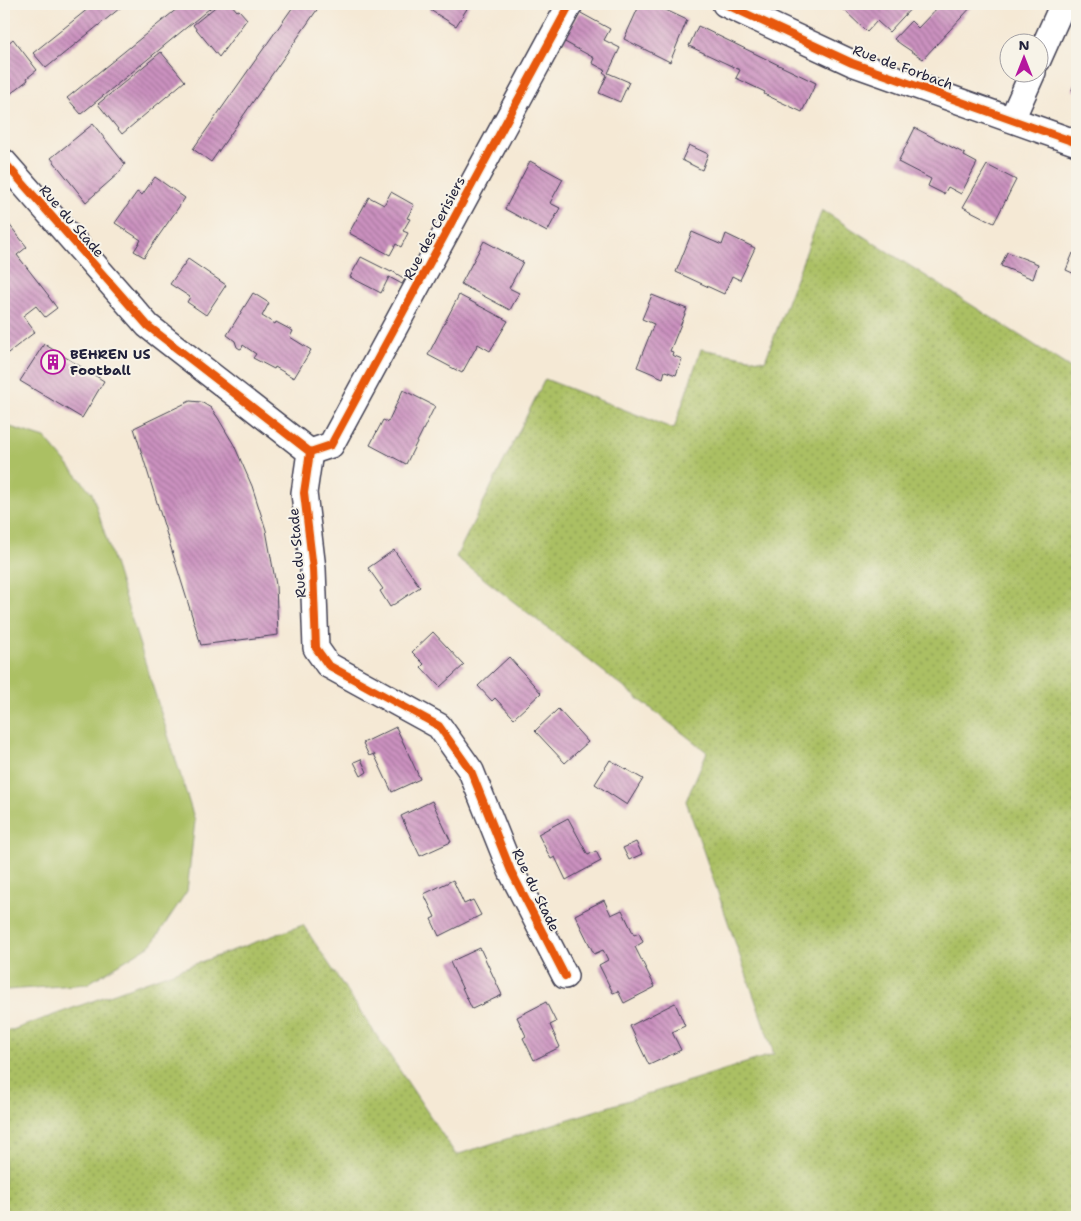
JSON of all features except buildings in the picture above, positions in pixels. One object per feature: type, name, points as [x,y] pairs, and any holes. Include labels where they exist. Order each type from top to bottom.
[{"type":"street","name":"Rue des Cerisiers","points":[[310,452],[331,445],[570,4]]},
{"type":"street","name":"Rue de Forbach","points":[[724,4],[852,63],[1077,142]]},
{"type":"street","points":[[1048,38],[1063,4]]},
{"type":"street","points":[[1012,119],[1029,82]]},
{"type":"street","name":"Rue du Stade","points":[[4,162],[148,326],[310,452],[304,493],[313,569],[316,648],[328,665],[439,726],[471,771],[511,871],[565,976]]},
{"type":"green space","points":[[822,210],[1077,372],[1077,1217],[4,1217],[4,1033],[303,925],[456,1155],[774,1054],[686,801],[707,752],[456,557],[545,379],[674,429],[701,349],[765,361]]},
{"type":"green space","points":[[4,425],[45,438],[92,493],[195,821],[187,891],[152,944],[87,984],[4,989]]},
{"type":"cycle path","points":[[310,452],[331,445],[570,4]]},
{"type":"cycle path","points":[[725,4],[852,63],[1077,143]]},
{"type":"cycle path","points":[[4,162],[148,326],[310,452],[304,493],[313,569],[316,648],[328,665],[439,726],[471,771],[511,871],[565,976]]},
{"type":"place","name":"BEHREN US Football","points":[[53,362]]}]
